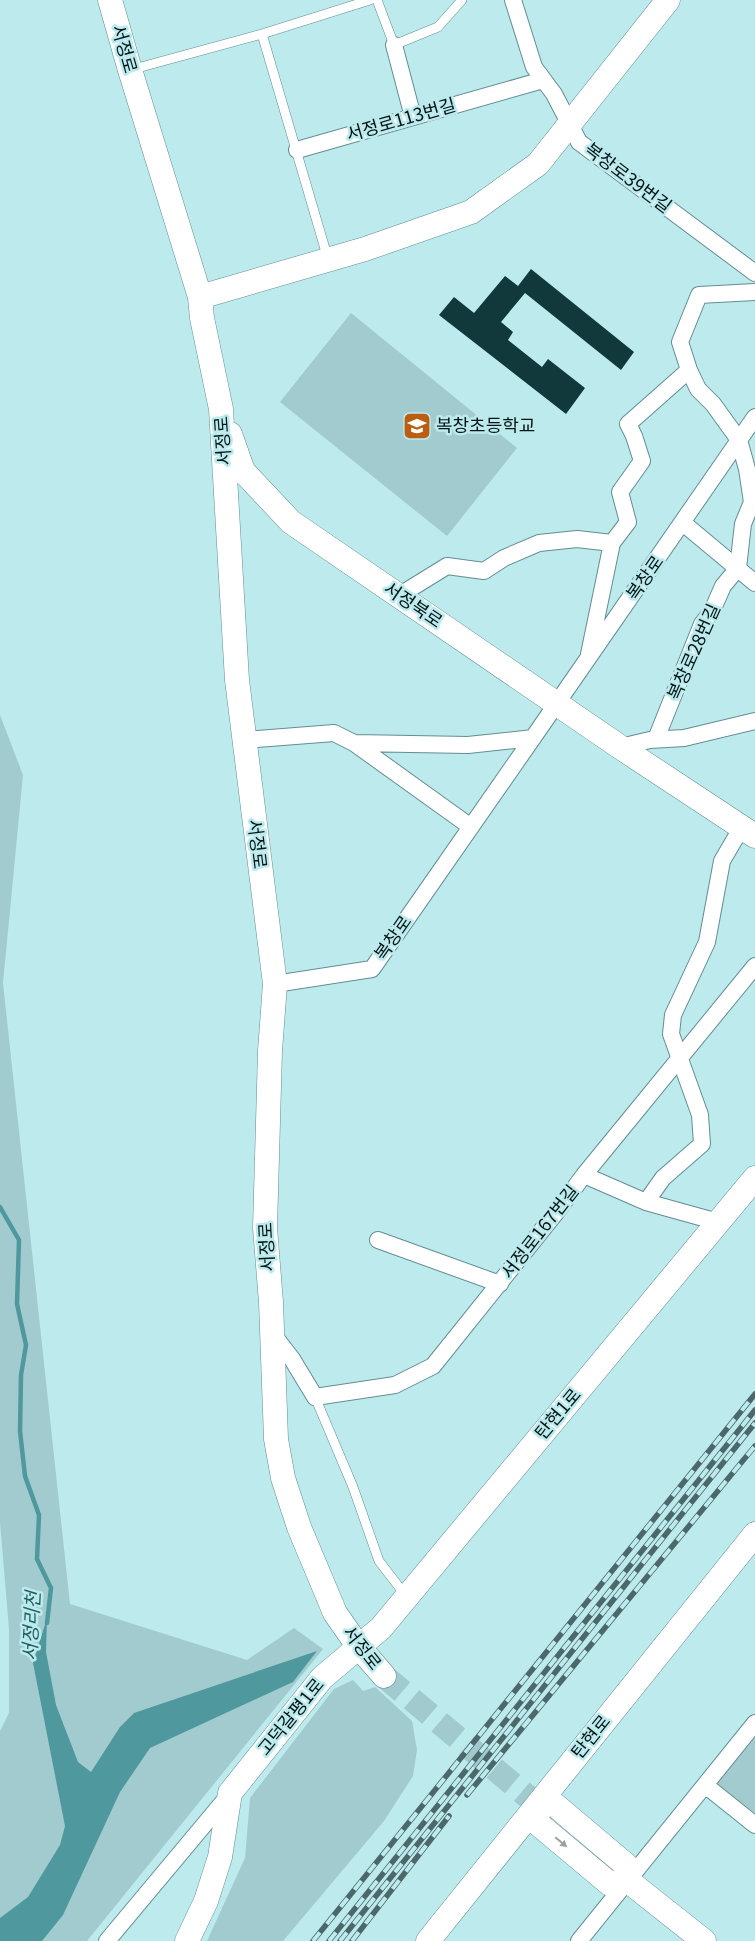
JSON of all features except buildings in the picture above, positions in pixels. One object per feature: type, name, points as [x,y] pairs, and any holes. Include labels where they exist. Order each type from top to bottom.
[{"type":"street","name":"서정로","points":[[110,0],[200,297],[202,318],[221,409],[237,680],[275,984],[270,1051],[265,1228],[272,1333],[276,1439],[283,1478],[299,1527],[335,1613],[358,1646],[384,1676]]},
{"type":"street","name":"복창로39번길","points":[[513,0],[534,67],[554,94],[579,142],[755,273]]},
{"type":"street","points":[[200,297],[365,249],[471,212],[538,164],[668,0]]},
{"type":"street","points":[[394,45],[413,117]]},
{"type":"street","name":"서정로113번길","points":[[298,150],[543,80]]},
{"type":"street","points":[[738,568],[742,524],[753,501],[739,440],[713,404],[698,389],[689,370],[680,342],[699,295],[755,292]]},
{"type":"street","points":[[588,660],[612,543],[628,522],[620,492],[642,461],[628,424],[689,370]]},
{"type":"street","name":"서정북로","points":[[221,409],[243,470],[291,522],[400,595],[556,704],[647,764]]},
{"type":"street","name":"복창로","points":[[275,984],[372,969],[755,417]]},
{"type":"street","points":[[683,523],[755,583]]},
{"type":"street","points":[[400,595],[447,566],[484,571],[504,558],[539,543],[577,539],[612,543]]},
{"type":"street","name":"복창로28번길","points":[[656,740],[702,624],[712,611],[723,586],[738,568]]},
{"type":"street","points":[[620,747],[656,740],[684,738],[755,721]]},
{"type":"street","points":[[245,740],[334,733],[354,743],[471,827]]},
{"type":"street","points":[[354,743],[468,745],[533,738]]},
{"type":"street","points":[[647,764],[702,783],[755,820]]},
{"type":"street","points":[[646,1202],[663,1178],[702,1144],[700,1115],[671,1034],[673,1015],[707,942],[722,861],[749,841],[647,764]]},
{"type":"street","points":[[584,1175],[755,966]]},
{"type":"street","name":"서정로167번길","points":[[315,1397],[395,1385],[433,1366],[500,1284],[584,1175],[646,1202],[718,1222]]},
{"type":"street","name":"탄현1로","points":[[358,1646],[381,1628],[755,1178]]},
{"type":"street","name":"서정로167번길","points":[[378,1240],[500,1284]]},
{"type":"street","points":[[272,1333],[292,1359],[315,1397]]},
{"type":"street","name":"탄현로","points":[[428,1941],[755,1534]]},
{"type":"street","name":"고덕갈평1로","points":[[230,1793],[322,1678],[358,1646]]},
{"type":"street","points":[[579,1941],[755,1723]]},
{"type":"street","points":[[705,1785],[755,1825]]},
{"type":"street","points":[[107,1941],[230,1793]]},
{"type":"street","points":[[186,1941],[206,1900],[220,1857],[230,1793]]},
{"type":"street","points":[[538,1804],[555,1805],[626,1865],[627,1880],[704,1941]]},
{"type":"lane","points":[[130,70],[262,34],[370,0]]},
{"type":"lane","points":[[377,0],[394,45],[438,27],[462,0]]},
{"type":"lane","points":[[262,34],[298,150],[307,188],[329,260]]},
{"type":"lane","points":[[315,1397],[353,1487],[379,1561],[406,1596]]},
{"type":"shaded area","points":[[351,313],[517,448],[447,536],[280,402]]},
{"type":"shaded area","points":[[0,715],[23,775],[3,983],[70,1604],[247,1660],[294,1628],[323,1649],[87,1941],[0,1941],[0,1731],[9,1713],[9,1629],[0,1522]]},
{"type":"shaded area","points":[[47,1618],[46,1652],[56,1705],[78,1762],[91,1772],[120,1727],[134,1713],[317,1651],[293,1682],[150,1748],[120,1792],[63,1915],[42,1941],[0,1941],[0,1918],[28,1897],[60,1845],[65,1826],[33,1663]]},
{"type":"shaded area","points":[[353,1680],[363,1691],[375,1687],[412,1721],[417,1750],[413,1776],[384,1821],[283,1941],[207,1941],[245,1858],[250,1798],[334,1689]]},
{"type":"shaded area","points":[[755,1734],[755,1813],[715,1783]]},
{"type":"waterway","name":"서정리천","points":[[0,1207],[19,1240],[17,1304],[26,1345],[21,1375],[20,1431],[25,1476],[39,1515],[37,1559],[51,1588],[47,1623]]},
{"type":"tunnel","points":[[384,1676],[553,1818]]},
{"type":"railway","points":[[313,1941],[755,1394]]},
{"type":"railway","points":[[329,1941],[755,1410]]},
{"type":"railway","points":[[340,1941],[755,1423]]},
{"type":"railway","points":[[467,1795],[755,1446]]},
{"type":"railway","points":[[352,1941],[449,1816]]},
{"type":"place","name":"복창초등학교","points":[[417,426]]}]
